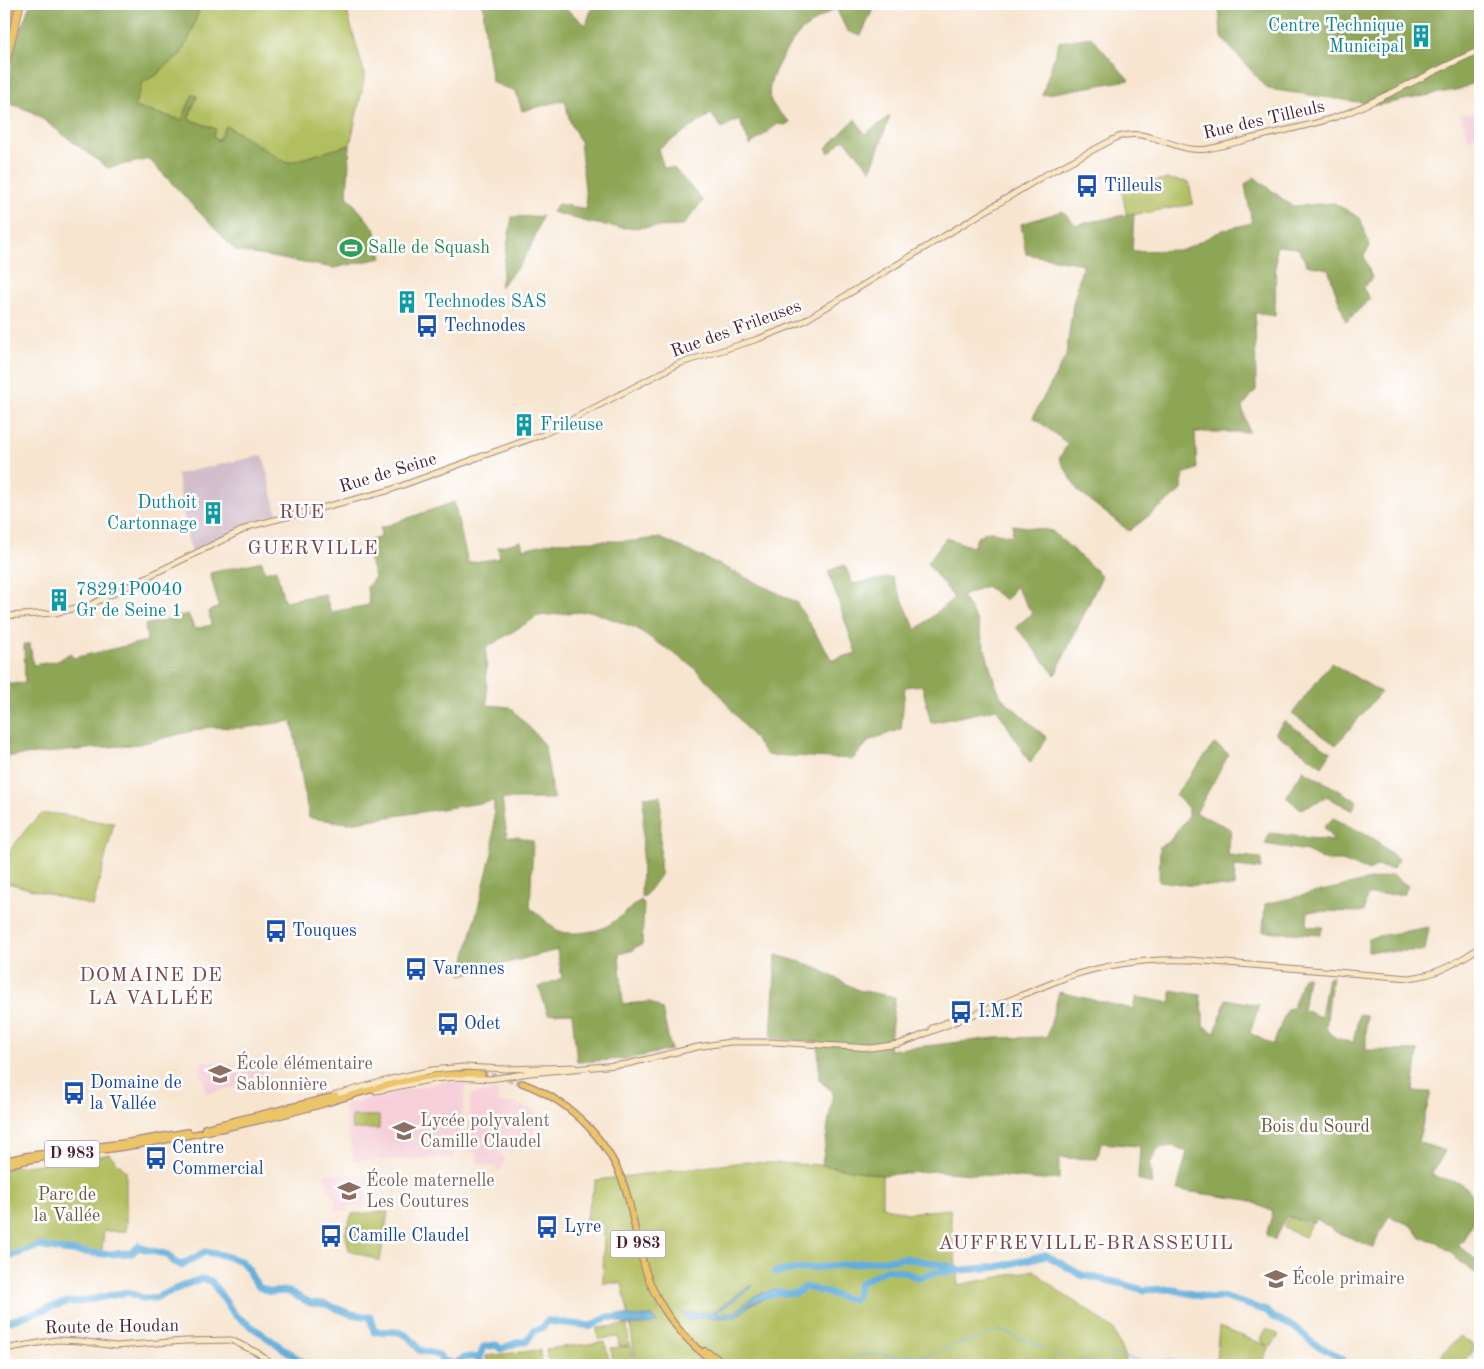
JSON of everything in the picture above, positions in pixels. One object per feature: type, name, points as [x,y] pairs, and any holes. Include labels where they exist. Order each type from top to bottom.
[{"type":"highway","points":[[4,30],[10,4]]},
{"type":"highway","points":[[4,69],[20,4]]},
{"type":"main road","name":"D 983","points":[[4,1166],[37,1159],[165,1140],[265,1119],[323,1104],[358,1092],[434,1075],[457,1073],[482,1074]]},
{"type":"main road","name":"D 983","points":[[522,1083],[546,1093],[566,1106],[588,1126],[608,1151],[626,1189],[642,1259],[652,1287],[666,1312],[687,1338],[699,1351],[719,1365]]},
{"type":"main road","points":[[4,1161],[26,1156],[181,1133],[316,1100],[358,1092]]},
{"type":"main road","name":"D 983","points":[[687,1338],[729,1365]]},
{"type":"street","name":"Rue des Tilleuls","points":[[1050,172],[1114,139],[1130,134],[1142,135],[1199,150],[1334,118],[1480,50]]},
{"type":"street","name":"Rue des Frileuses","points":[[471,460],[536,438],[678,364],[758,339],[802,322],[1050,172]]},
{"type":"street","name":"Rue de Seine","points":[[4,616],[55,613],[85,606],[251,526],[387,491],[471,460]]},
{"type":"street","points":[[358,1092],[370,1092],[434,1079],[456,1077],[490,1079],[636,1062],[697,1048],[735,1042],[772,1042],[871,1048],[888,1046],[964,1015],[1020,996],[1067,977],[1123,963],[1190,960],[1390,977],[1423,976],[1446,968],[1480,947]]},
{"type":"street","points":[[316,1100],[391,1079],[432,1070],[463,1067],[507,1069],[590,1068]]},
{"type":"street","name":"Route de Houdan","points":[[4,1349],[56,1340],[115,1346],[231,1340],[258,1353],[273,1365]]},
{"type":"shaded area","points":[[1477,112],[1480,120],[1480,133],[1468,139],[1461,115]]},
{"type":"shaded area","points":[[263,455],[277,514],[248,523],[192,552],[188,540],[177,474]]},
{"type":"shaded area","name":"École élémentaire Sablonnière","points":[[201,1062],[233,1066],[233,1068],[239,1069],[238,1082],[235,1087],[206,1094],[200,1068]]},
{"type":"shaded area","points":[[252,1067],[263,1069],[271,1080],[267,1094],[248,1092],[247,1084],[244,1084],[246,1077],[244,1074],[246,1069]]},
{"type":"shaded area","name":"Lycée polyvalent Camille Claudel","points":[[444,1082],[467,1082],[454,1158],[354,1161],[343,1104]]},
{"type":"shaded area","points":[[497,1091],[498,1103],[515,1103],[535,1111],[535,1131],[527,1148],[499,1152],[505,1158],[501,1172],[493,1166],[477,1163],[476,1152],[467,1151],[471,1094]]},
{"type":"shaded area","name":"École maternelle Les Coutures","points":[[326,1173],[368,1174],[366,1198],[361,1207],[349,1207],[347,1211],[336,1211],[335,1201],[324,1178]]},
{"type":"green space","points":[[30,4],[201,4],[190,36],[180,55],[158,74],[143,82],[134,107],[182,120],[193,94],[197,96],[188,119],[216,129],[213,137],[218,141],[226,126],[287,163],[350,145],[347,196],[374,228],[382,258],[334,268],[236,251],[149,159],[108,168],[33,112],[5,102],[15,45]]},
{"type":"green space","points":[[201,4],[348,4],[346,8],[365,76],[350,145],[287,163],[227,126],[218,141],[213,137],[215,129],[188,119],[197,97],[193,94],[182,120],[134,107],[143,82],[158,74],[180,55],[190,36]]},
{"type":"green space","points":[[483,4],[560,4],[586,25],[593,4],[875,4],[861,36],[847,31],[836,8],[803,30],[792,43],[775,71],[769,90],[773,105],[790,122],[785,125],[778,124],[750,145],[739,119],[722,128],[711,114],[658,149],[664,168],[674,168],[703,201],[682,226],[624,228],[591,223],[552,212],[558,204],[587,209],[580,141],[570,122],[565,100],[522,111],[516,92],[492,82]]},
{"type":"green space","points":[[1219,4],[1388,4],[1392,8],[1396,4],[1480,4],[1480,80],[1460,89],[1379,105],[1268,89],[1221,37]]},
{"type":"green space","points":[[1091,37],[1129,80],[1042,95],[1059,42]]},
{"type":"green space","points":[[890,116],[871,170],[844,139],[829,153],[826,148],[855,119],[865,134]]},
{"type":"green space","points":[[1254,177],[1292,206],[1334,203],[1360,218],[1370,246],[1364,256],[1372,278],[1363,288],[1370,299],[1346,322],[1328,269],[1307,265],[1298,248],[1276,246],[1275,316],[1255,313],[1256,390],[1242,407],[1249,432],[1195,432],[1197,469],[1183,474],[1182,490],[1129,531],[1079,492],[1059,458],[1068,444],[1033,417],[1066,356],[1073,304],[1083,264],[1026,254],[1021,224],[1063,211],[1076,225],[1134,213],[1132,251],[1183,250],[1223,230],[1252,223],[1245,185]]},
{"type":"green space","points":[[1151,178],[1152,181],[1167,179],[1189,182],[1193,204],[1127,216],[1121,188],[1139,184]]},
{"type":"green space","points":[[542,216],[533,242],[522,262],[500,287],[512,217]]},
{"type":"green space","points":[[454,502],[468,563],[500,558],[498,547],[521,541],[523,549],[553,542],[633,541],[660,538],[796,602],[832,660],[856,653],[828,571],[845,565],[852,584],[892,577],[916,630],[954,598],[927,563],[946,538],[973,547],[978,536],[988,531],[1012,536],[1013,525],[1052,531],[1102,576],[1055,675],[1016,627],[1032,613],[1015,586],[1006,600],[986,586],[962,596],[977,621],[993,677],[1001,697],[1047,738],[1030,763],[997,709],[931,723],[922,685],[905,687],[901,729],[870,740],[853,759],[767,755],[717,691],[691,665],[636,628],[590,611],[538,616],[486,648],[487,705],[510,707],[540,739],[545,748],[554,799],[502,799],[507,837],[519,837],[533,841],[530,908],[557,930],[565,933],[578,933],[603,928],[641,900],[644,903],[642,945],[635,947],[634,950],[619,954],[623,1004],[650,1002],[662,1009],[671,1050],[626,1059],[577,1062],[572,1013],[548,1014],[539,987],[562,978],[557,950],[461,975],[493,849],[494,801],[348,823],[309,818],[292,721],[243,728],[209,727],[140,744],[4,757],[4,684],[25,683],[24,644],[30,644],[33,665],[58,661],[70,653],[73,658],[147,641],[145,625],[188,614],[195,629],[211,625],[209,611],[219,607],[210,573],[262,561],[265,572],[276,569],[284,601],[325,594],[331,612],[369,605],[367,587],[375,577],[364,543],[381,537],[380,528]]},
{"type":"green space","points":[[1331,663],[1381,692],[1336,745],[1292,714]]},
{"type":"green space","points":[[1284,721],[1331,752],[1322,766],[1275,733]]},
{"type":"green space","points":[[1214,744],[1229,754],[1196,813],[1231,829],[1228,855],[1261,858],[1261,869],[1235,866],[1234,887],[1188,885],[1159,881],[1160,846],[1168,843],[1188,817],[1188,808],[1175,795]]},
{"type":"green space","points":[[1303,770],[1357,801],[1352,810],[1327,797],[1301,809],[1286,797]]},
{"type":"green space","points":[[661,796],[660,875],[644,897],[641,897],[644,797]]},
{"type":"green space","points":[[42,814],[60,814],[114,823],[93,906],[4,882],[4,858],[28,827]]},
{"type":"green space","points":[[1333,818],[1373,838],[1399,860],[1392,869],[1376,866],[1370,871],[1342,861],[1327,861],[1307,851],[1265,844],[1270,833],[1334,841],[1324,827]]},
{"type":"green space","points":[[1392,875],[1408,886],[1404,894],[1367,895],[1364,912],[1308,911],[1307,926],[1323,927],[1320,935],[1263,931],[1265,904]]},
{"type":"green space","points":[[1429,927],[1425,951],[1368,951],[1368,938]]},
{"type":"green space","name":"Bois du Sourd","points":[[776,955],[811,965],[858,990],[895,997],[889,1050],[995,1038],[1047,1037],[1059,992],[1132,1009],[1137,997],[1171,1003],[1171,990],[1200,995],[1203,1026],[1215,1033],[1226,999],[1259,1005],[1250,1033],[1273,1045],[1287,1009],[1293,1008],[1303,977],[1308,977],[1303,1010],[1321,1017],[1328,977],[1332,976],[1326,1028],[1336,1038],[1353,1043],[1359,1014],[1366,1015],[1366,1050],[1418,1051],[1413,1091],[1431,1092],[1418,1142],[1445,1151],[1431,1175],[1463,1184],[1480,1203],[1463,1241],[1457,1243],[1480,1264],[1480,1272],[1476,1275],[1438,1242],[1421,1238],[1412,1226],[1389,1216],[1373,1247],[1336,1232],[1317,1219],[1312,1223],[1287,1216],[1275,1240],[1266,1235],[1273,1212],[1248,1200],[1177,1190],[1187,1152],[1174,1146],[1158,1148],[1150,1164],[1152,1185],[1138,1179],[1140,1146],[1101,1143],[1097,1159],[1059,1158],[1059,1179],[1043,1180],[936,1171],[882,1175],[822,1165],[833,1092],[819,1080],[818,1042],[771,1038]]},
{"type":"green space","points":[[351,1116],[379,1116],[379,1129],[352,1129]]},
{"type":"green space","name":"Parc de la Vallée","points":[[109,1154],[126,1171],[126,1231],[104,1231],[102,1249],[97,1252],[35,1246],[10,1253],[4,1249],[4,1169],[81,1160]]},
{"type":"green space","points":[[744,1162],[822,1165],[882,1175],[882,1206],[907,1213],[950,1209],[958,1285],[1034,1270],[1059,1292],[1113,1329],[1128,1365],[636,1365],[622,1283],[603,1283],[604,1224],[585,1221],[596,1180]]},
{"type":"green space","points":[[388,1212],[380,1261],[349,1250],[345,1233],[352,1214]]},
{"type":"green space","points":[[1289,1217],[1310,1225],[1305,1237],[1284,1228]]},
{"type":"green space","points":[[627,1325],[629,1345],[619,1346],[618,1337],[598,1339],[597,1328]]},
{"type":"green space","points":[[1219,1327],[1268,1346],[1260,1340],[1267,1328],[1279,1335],[1270,1346],[1261,1365],[1227,1365],[1216,1361]]},
{"type":"green space","points":[[1460,1336],[1476,1347],[1460,1365],[1432,1365]]},
{"type":"green space","points":[[605,1342],[610,1365],[546,1365],[548,1362],[546,1349]]},
{"type":"green space","points":[[631,1346],[634,1365],[613,1365],[611,1348]]},
{"type":"green space","points":[[540,1350],[541,1365],[487,1365],[486,1356]]},
{"type":"water","points":[[751,1285],[752,1287],[715,1314],[735,1312],[755,1296],[774,1289],[776,1296],[773,1295],[751,1304],[736,1317],[709,1318],[709,1316],[687,1320],[683,1313],[713,1312]]},
{"type":"water","points":[[616,1314],[637,1317],[652,1316],[657,1323],[623,1324],[614,1319]]},
{"type":"waterway","points":[[138,1247],[139,1240]]},
{"type":"waterway","points":[[4,1251],[12,1256],[38,1246],[104,1254],[132,1253],[138,1247],[168,1255],[174,1262],[181,1265],[205,1252],[222,1255],[241,1261],[259,1287],[270,1292],[287,1291],[311,1303],[325,1304],[351,1314],[370,1317],[374,1332],[389,1331],[400,1333],[410,1338],[419,1350],[439,1355],[442,1360],[455,1364],[467,1357],[479,1359],[484,1347],[496,1345],[501,1349],[519,1342],[526,1342],[534,1331],[542,1328],[548,1321],[591,1326],[608,1317],[624,1319]]},
{"type":"waterway","points":[[767,1295],[779,1292],[796,1293],[806,1287],[852,1300],[855,1299],[860,1283],[887,1269],[904,1272],[919,1278],[932,1273],[997,1267],[1046,1255],[1081,1275],[1144,1290],[1170,1289],[1210,1298],[1223,1297],[1267,1311],[1273,1317],[1294,1327],[1314,1344],[1341,1358],[1347,1365]]},
{"type":"waterway","points":[[775,1272],[905,1258],[949,1266],[959,1271]]},
{"type":"waterway","points":[[4,1323],[64,1303],[128,1292],[142,1298],[155,1298],[202,1279],[211,1281],[235,1315],[307,1365]]},
{"type":"waterway","points":[[828,1365],[844,1363],[857,1355],[863,1354],[882,1354],[898,1357],[933,1354],[958,1343],[972,1341],[1000,1330],[1044,1348]]},
{"type":"waterway","points":[[1054,1353],[1065,1356]]},
{"type":"waterway","points":[[1081,1360],[1104,1365],[1108,1364],[1113,1353],[1153,1365]]},
{"type":"waterway","points":[[1158,1365],[1165,1360],[1185,1365]]},
{"type":"tunnel","points":[[482,1074],[522,1083]]},
{"type":"place","name":"Centre Technique Municipal","points":[[1421,36]]},
{"type":"place","name":"Tilleuls","points":[[1087,186]]},
{"type":"place","name":"Salle de Squash","points":[[351,248]]},
{"type":"place","name":"Technodes SAS","points":[[407,302]]},
{"type":"place","name":"Technodes","points":[[427,326]]},
{"type":"place","name":"Frileuse","points":[[524,425]]},
{"type":"place","name":"Duthoit Cartonnage","points":[[213,513]]},
{"type":"place","name":"78291P0040 Gr de Seine 1","points":[[59,600]]},
{"type":"place","name":"Touques","points":[[276,931]]},
{"type":"place","name":"Varennes","points":[[416,969]]},
{"type":"place","name":"I.M.E","points":[[961,1012]]},
{"type":"place","name":"Odet","points":[[448,1024]]},
{"type":"place","name":"École élémentaire Sablonnière","points":[[220,1074]]},
{"type":"place","name":"Domaine de la Vallée","points":[[74,1093]]},
{"type":"place","name":"Lycée polyvalent Camille Claudel","points":[[404,1131]]},
{"type":"place","name":"Centre Commercial","points":[[156,1158]]},
{"type":"place","name":"École maternelle Les Coutures","points":[[349,1191]]},
{"type":"place","name":"Lyre","points":[[547,1227]]},
{"type":"place","name":"Camille Claudel","points":[[331,1236]]},
{"type":"place","name":"École primaire","points":[[1276,1279]]},
{"type":"district","name":"RUE","points":[[302,513]]},
{"type":"district","name":"GUERVILLE","points":[[313,549]]},
{"type":"district","name":"DOMAINE DE LA VALLÉE","points":[[151,988]]},
{"type":"district","name":"AUFFREVILLE-BRASSEUIL","points":[[1086,1244]]}]
